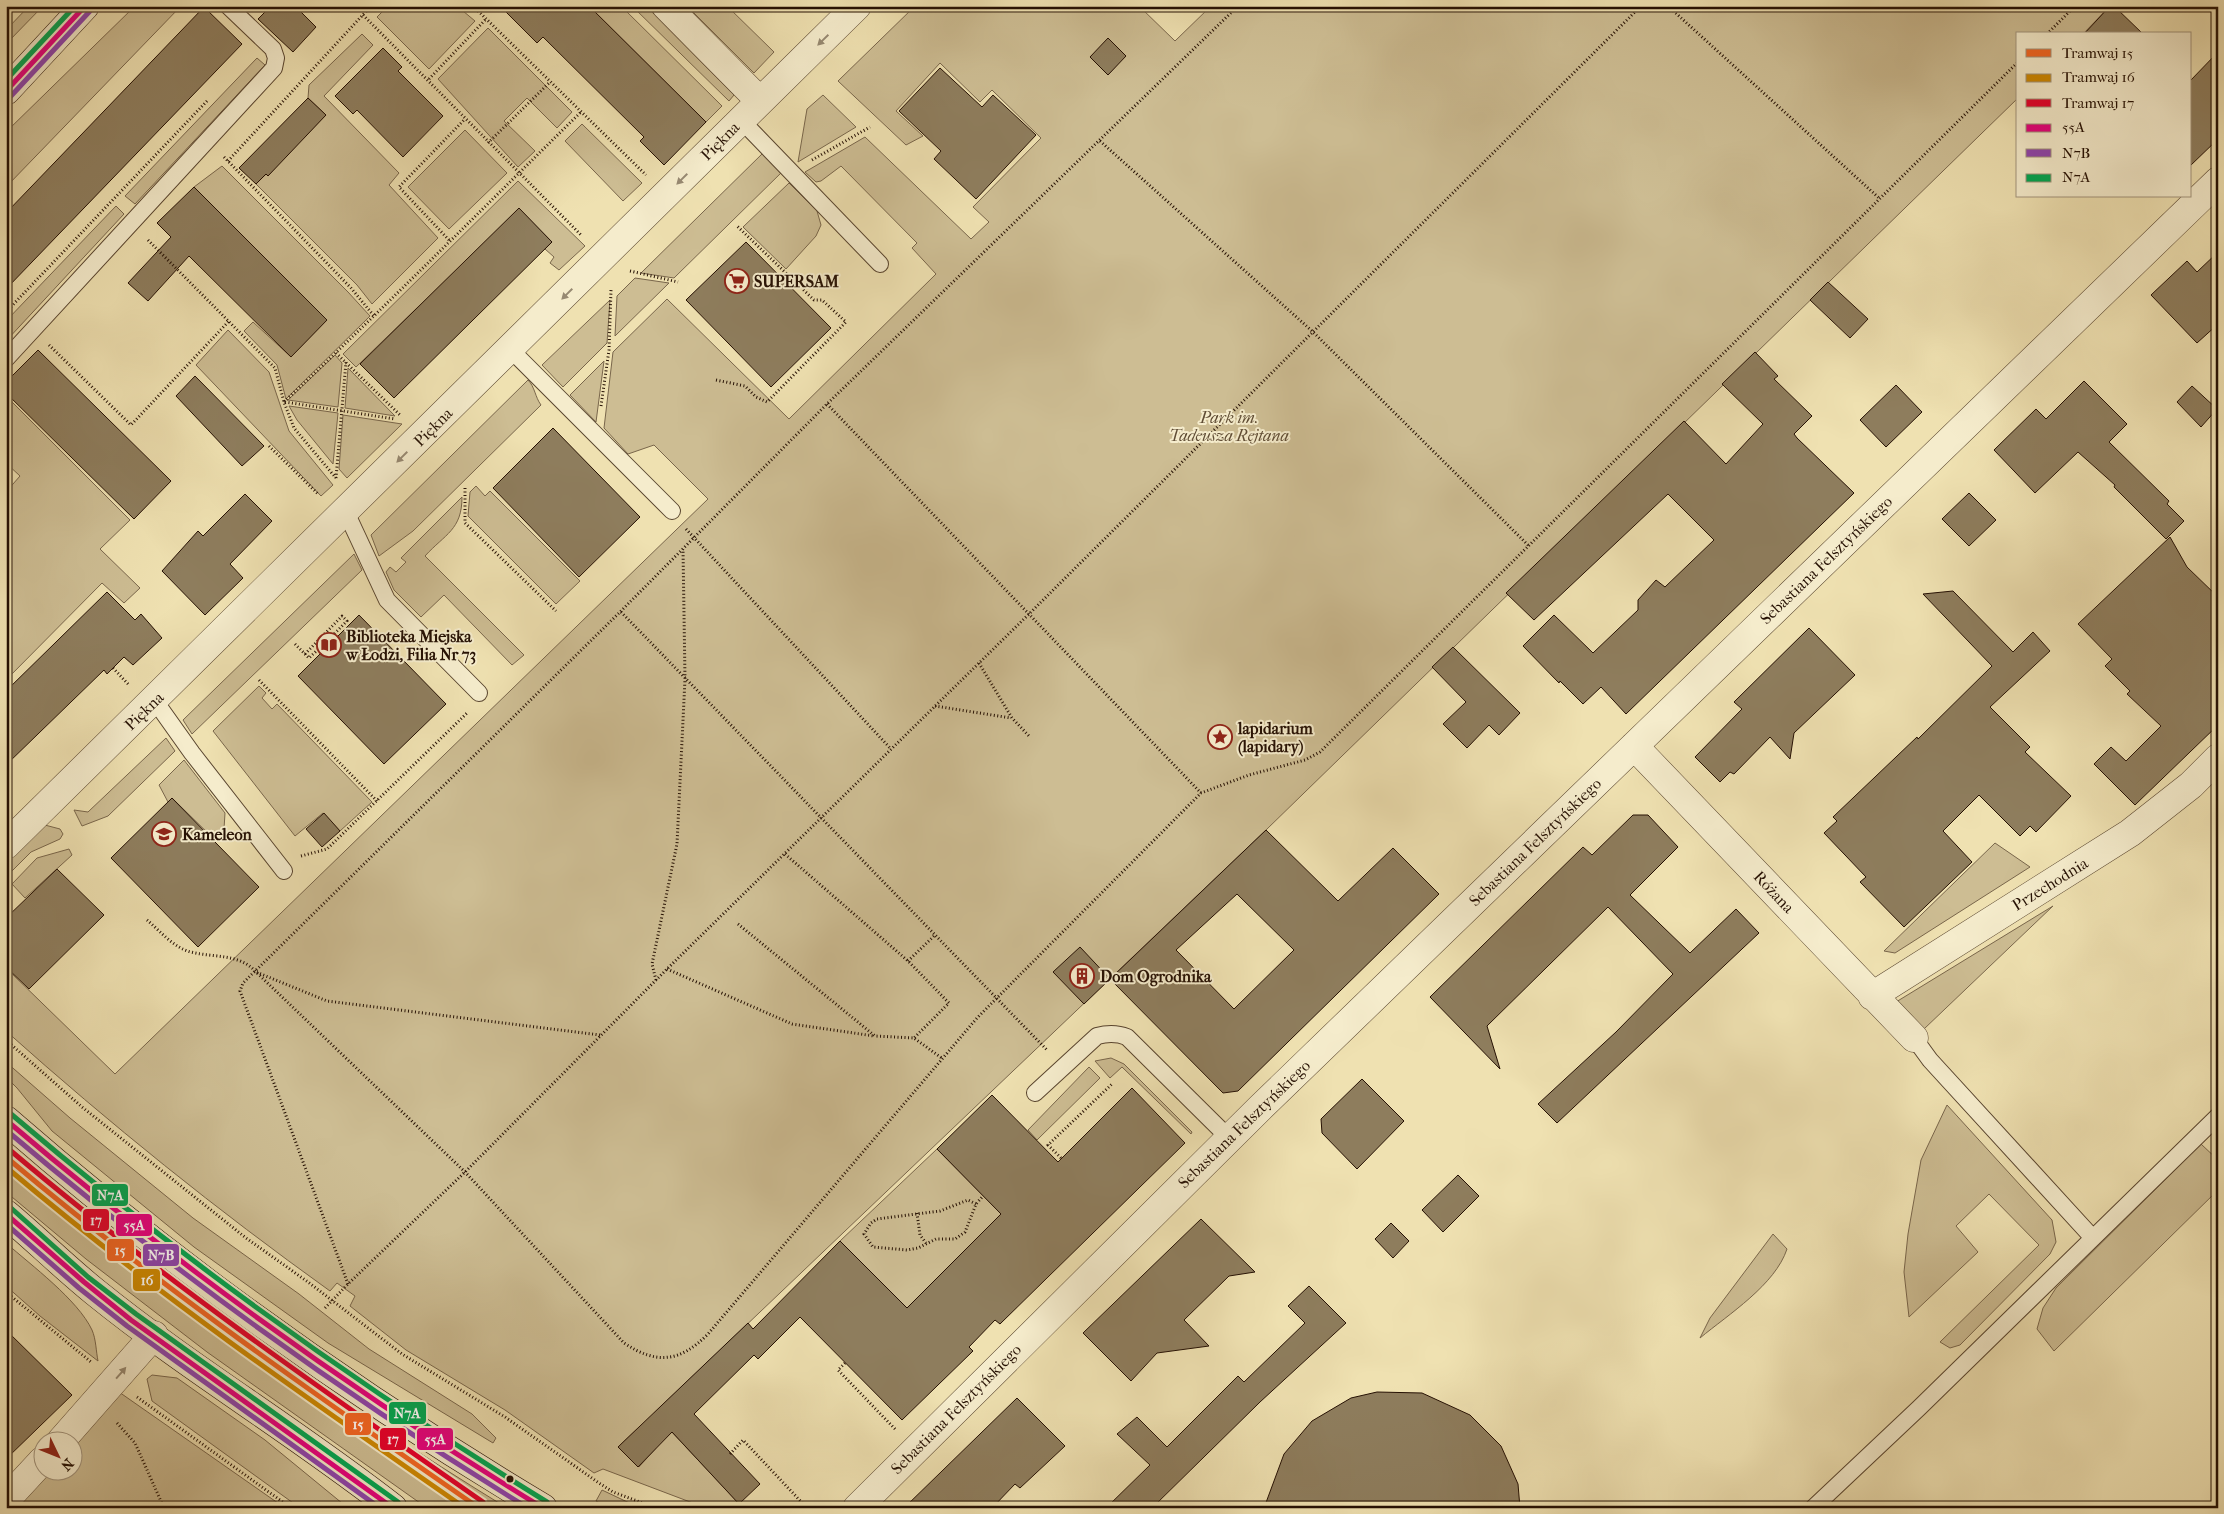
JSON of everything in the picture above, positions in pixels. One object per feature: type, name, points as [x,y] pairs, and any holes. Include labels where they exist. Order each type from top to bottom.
[{"type":"street","points":[[6,91],[85,6]]},
{"type":"street","points":[[666,6],[760,101]]},
{"type":"street","name":"Piękna","points":[[6,845],[155,701],[858,6]]},
{"type":"street","name":"Sebastiana Felsztyńskiego","points":[[857,1508],[1229,1138],[2218,181]]},
{"type":"street","name":"Różana","points":[[1634,746],[1914,1038]]},
{"type":"street","name":"Przechodnia","points":[[1872,996],[2130,833],[2191,785],[2218,758]]},
{"type":"street","points":[[6,1120],[72,1177],[236,1305],[443,1446],[543,1508]]},
{"type":"street","points":[[6,1214],[94,1292],[216,1382],[305,1442],[393,1508]]},
{"type":"street","points":[[75,1432],[101,1414],[114,1381],[154,1335]]},
{"type":"street","points":[[6,1500],[32,1472]]},
{"type":"lane","points":[[6,359],[274,68],[276,58],[273,49],[228,6]]},
{"type":"lane","points":[[741,120],[880,264]]},
{"type":"lane","points":[[511,350],[672,511]]},
{"type":"lane","points":[[346,512],[387,600],[476,700]]},
{"type":"lane","points":[[155,701],[192,753],[284,871]]},
{"type":"lane","points":[[1035,1093],[1097,1036],[1112,1033],[1127,1036],[1229,1138]]},
{"type":"lane","points":[[1914,1038],[1930,1060],[2092,1237]]},
{"type":"lane","points":[[1813,1508],[1919,1408],[2218,1116]]},
{"type":"path","points":[[228,161],[371,6]]},
{"type":"path","points":[[473,6],[652,181]]},
{"type":"path","points":[[348,1284],[240,991],[243,983],[620,612],[827,404],[1238,6]]},
{"type":"path","points":[[326,1308],[348,1284],[465,1172],[656,980],[1029,614],[1641,6]]},
{"type":"path","points":[[1668,6],[1879,198]]},
{"type":"path","points":[[2048,32],[2075,6]]},
{"type":"path","points":[[363,15],[429,79],[518,173],[589,243],[602,259],[613,294],[609,350],[597,435]]},
{"type":"path","points":[[429,79],[486,19]]},
{"type":"path","points":[[147,920],[176,944],[190,952],[242,960],[465,1172],[624,1343],[639,1353],[653,1358],[675,1356],[696,1346],[708,1334],[942,1058],[996,998],[1201,793],[1249,775],[1305,760],[1320,752],[2016,64]]},
{"type":"path","points":[[488,142],[550,82]]},
{"type":"path","points":[[6,312],[209,100]]},
{"type":"path","points":[[284,402],[581,112]]},
{"type":"path","points":[[449,240],[398,186],[465,118]]},
{"type":"path","points":[[790,172],[870,126]]},
{"type":"path","points":[[207,140],[351,288],[374,316]]},
{"type":"path","points":[[1100,141],[1312,331],[1530,546]]},
{"type":"path","points":[[716,380],[745,386],[756,397],[767,402],[846,322],[822,300],[814,300],[736,225]]},
{"type":"path","points":[[148,240],[230,320],[275,368],[284,402],[294,428],[340,483]]},
{"type":"path","points":[[602,259],[638,274],[678,282]]},
{"type":"path","points":[[831,315],[834,312]]},
{"type":"path","points":[[47,344],[131,425],[230,320]]},
{"type":"path","points":[[284,402],[405,420],[336,353]]},
{"type":"path","points":[[336,478],[346,362]]},
{"type":"path","points":[[827,404],[1201,793]]},
{"type":"path","points":[[269,446],[321,498]]},
{"type":"path","points":[[465,488],[465,523],[556,612]]},
{"type":"path","points":[[672,511],[693,538],[891,749]]},
{"type":"path","points":[[656,980],[652,964],[677,844],[685,679],[683,549]]},
{"type":"path","points":[[620,612],[1055,1058],[1074,1042],[1081,1051]]},
{"type":"path","points":[[295,644],[305,654],[309,658],[327,644],[347,621],[342,616],[305,654]]},
{"type":"path","points":[[979,663],[1012,718],[1030,737]]},
{"type":"path","points":[[113,668],[130,686]]},
{"type":"path","points":[[259,680],[377,801]]},
{"type":"path","points":[[301,856],[327,849],[476,700]]},
{"type":"path","points":[[935,706],[1012,718]]},
{"type":"path","points":[[785,854],[908,961],[949,1003],[914,1038]]},
{"type":"path","points":[[738,924],[875,1036]]},
{"type":"path","points":[[908,961],[934,935]]},
{"type":"path","points":[[668,969],[792,1024],[875,1036],[914,1038],[942,1058]]},
{"type":"path","points":[[256,972],[327,1002],[600,1036]]},
{"type":"path","points":[[6,1040],[82,1107],[202,1205],[333,1300],[402,1354],[505,1417],[613,1492],[656,1508]]},
{"type":"path","points":[[1061,1158],[1048,1145],[1112,1084]]},
{"type":"path","points":[[976,1204],[968,1200],[940,1210],[877,1219],[867,1227],[864,1234],[873,1247],[907,1250],[918,1248],[936,1239],[955,1239],[965,1232],[976,1204],[983,1196]]},
{"type":"path","points":[[917,1213],[920,1235],[926,1243]]},
{"type":"path","points":[[6,1292],[114,1381],[291,1508]]},
{"type":"path","points":[[845,1362],[838,1370],[898,1432]]},
{"type":"path","points":[[101,1414],[135,1444],[164,1508]]},
{"type":"path","points":[[730,1454],[743,1440],[807,1508]]},
{"type":"green space","points":[[29,6],[43,6],[6,44],[6,30]]},
{"type":"green space","points":[[135,6],[181,6],[6,187],[6,132]]},
{"type":"green space","points":[[388,6],[457,6],[475,21],[429,69],[377,17]]},
{"type":"green space","points":[[589,6],[621,6],[722,106],[706,122]]},
{"type":"green space","points":[[632,6],[646,6],[734,95],[729,101]]},
{"type":"green space","points":[[687,6],[727,6],[774,52],[754,73]]},
{"type":"green space","name":"Park im. Tadeusza Rejtana","points":[[915,6],[1139,6],[1175,41],[1211,6],[2110,6],[2085,32],[2016,32],[2016,100],[1266,830],[654,1413],[743,1508],[706,1508],[603,1469],[594,1473],[505,1410],[406,1350],[350,1306],[355,1296],[337,1283],[330,1291],[205,1198],[124,1133],[6,1031],[6,968],[115,1074],[708,499],[654,445],[628,454],[604,428],[613,352],[667,299],[789,419],[936,274],[912,248],[917,243],[841,166],[821,181],[816,182],[805,172],[865,137],[971,239],[989,222],[973,207],[1041,138],[992,90],[980,102],[940,63],[896,111],[923,136],[906,145],[838,81]],"holes":[[[637,1429],[656,1448],[639,1467],[618,1447]]]},
{"type":"green space","points":[[488,28],[572,112],[557,128],[527,98],[504,121],[535,151],[518,167],[438,79]]},
{"type":"green space","points":[[362,34],[373,45],[324,96],[399,173],[389,185],[438,238],[372,304],[357,285],[256,184],[326,115],[308,98],[309,85]]},
{"type":"green space","points":[[257,58],[265,65],[135,204],[125,196]]},
{"type":"green space","points":[[823,95],[856,127],[798,162],[807,109]]},
{"type":"green space","points":[[582,124],[642,183],[623,201],[565,141]]},
{"type":"green space","points":[[465,130],[507,173],[449,229],[408,187]]},
{"type":"green space","points":[[764,152],[783,171],[674,278],[641,273]]},
{"type":"green space","points":[[222,166],[370,316],[286,399],[277,365],[244,331],[253,322],[291,357],[327,320],[194,187]]},
{"type":"green space","points":[[518,181],[585,246],[559,270],[550,263],[554,257],[545,249],[552,242],[519,209],[356,367],[343,354]]},
{"type":"green space","points":[[789,183],[817,211],[821,225],[816,236],[786,269],[743,227]]},
{"type":"green space","points":[[116,206],[124,214],[6,341],[6,321]]},
{"type":"green space","points":[[635,278],[669,283],[615,336],[617,296]]},
{"type":"green space","points":[[610,300],[607,343],[563,387],[542,365]]},
{"type":"green space","points":[[228,330],[269,372],[289,431],[333,485],[321,496],[196,365]]},
{"type":"green space","points":[[335,355],[342,363],[338,407],[288,400]]},
{"type":"green space","points":[[604,361],[596,422],[570,395]]},
{"type":"green space","points":[[348,368],[395,416],[345,408]]},
{"type":"green space","points":[[528,380],[541,405],[413,531],[379,556],[371,535]]},
{"type":"green space","points":[[6,396],[130,520],[100,549],[140,588],[124,603],[102,583],[6,680],[6,492],[20,476],[6,463]]},
{"type":"green space","points":[[289,406],[338,413],[333,464],[297,420]]},
{"type":"green space","points":[[343,415],[402,424],[347,478],[339,469]]},
{"type":"green space","points":[[476,486],[485,496],[490,491],[580,581],[556,604],[468,516],[470,492]]},
{"type":"green space","points":[[462,497],[456,524],[425,556],[524,655],[512,665],[444,595],[421,617],[394,590],[386,572],[390,567],[396,572],[406,562],[401,558]]},
{"type":"green space","points":[[354,554],[362,570],[192,734],[183,720]]},
{"type":"green space","points":[[259,686],[266,693],[262,698],[272,709],[277,704],[372,802],[340,831],[323,813],[295,836],[213,731]]},
{"type":"green space","points":[[166,738],[175,751],[108,816],[82,826],[74,810],[88,812]]},
{"type":"green space","points":[[184,760],[225,813],[224,829],[215,840],[172,798],[168,802],[159,785]]},
{"type":"green space","points":[[41,824],[60,829],[63,834],[60,839],[31,852],[6,877],[6,859]]},
{"type":"green space","points":[[1995,843],[2030,867],[1895,953],[1884,951]]},
{"type":"green space","points":[[69,849],[72,855],[25,898],[12,884],[37,858]]},
{"type":"green space","points":[[2053,906],[1924,1029],[1896,1002]]},
{"type":"green space","points":[[1111,1058],[1124,1064],[1192,1132],[1191,1134],[1122,1067],[1110,1078],[1095,1061]]},
{"type":"green space","points":[[6,1062],[70,1118],[193,1218],[299,1294],[369,1349],[472,1414],[496,1438],[493,1443],[328,1343],[194,1247],[52,1131],[6,1077]]},
{"type":"green space","points":[[1089,1067],[1100,1078],[1037,1140],[1028,1130]]},
{"type":"green space","points":[[1947,1105],[2052,1220],[2056,1242],[2050,1254],[1960,1345],[1950,1348],[1940,1342],[2039,1245],[1989,1194],[1956,1226],[1978,1252],[1909,1317],[1904,1272],[1908,1234],[1921,1160]]},
{"type":"green space","points":[[6,1144],[125,1243],[249,1336],[376,1425],[507,1508],[427,1508],[207,1352],[86,1259],[6,1192]]},
{"type":"green space","points":[[2201,1144],[2218,1160],[2218,1190],[2054,1351],[2037,1329],[2043,1308],[2056,1288]]},
{"type":"green space","points":[[937,1149],[1001,1214],[907,1308],[840,1241]]},
{"type":"green space","points":[[1773,1234],[1787,1249],[1772,1275],[1750,1298],[1700,1338],[1710,1318]]},
{"type":"green space","points":[[6,1243],[76,1307],[92,1330],[98,1361],[40,1316],[6,1286]]},
{"type":"green space","points":[[152,1375],[177,1378],[265,1440],[348,1508],[300,1508],[152,1401],[147,1379]]},
{"type":"green space","points":[[119,1392],[285,1508],[15,1508],[39,1482],[82,1482],[82,1435]]},
{"type":"green space","points":[[602,1490],[640,1508],[608,1508],[596,1501]]},
{"type":"building","points":[[271,6],[295,6],[316,27],[293,52],[258,19]]},
{"type":"building","points":[[500,6],[589,6],[706,122],[664,165],[640,141],[644,137],[543,37],[537,43]]},
{"type":"building","points":[[2110,6],[2114,6],[2141,32],[2086,32]]},
{"type":"building","points":[[204,7],[242,44],[6,289],[6,213]]},
{"type":"building","points":[[1108,38],[1126,56],[1108,75],[1090,57]]},
{"type":"building","points":[[383,48],[402,67],[398,71],[443,116],[403,157],[357,110],[353,114],[335,96]]},
{"type":"building","points":[[2218,52],[2218,139],[2192,164],[2192,79]]},
{"type":"building","points":[[940,68],[982,107],[993,95],[1036,135],[976,199],[934,159],[941,151],[899,111]]},
{"type":"building","points":[[308,98],[326,115],[268,176],[266,174],[256,184],[239,168]]},
{"type":"building","points":[[194,187],[327,320],[291,357],[189,256],[148,301],[128,283],[171,237],[157,223]]},
{"type":"building","points":[[519,208],[552,242],[394,398],[360,364]]},
{"type":"building","points":[[746,242],[831,328],[771,387],[686,300]]},
{"type":"building","points":[[2218,252],[2218,324],[2197,343],[2151,295],[2187,261],[2197,272]]},
{"type":"building","points":[[1828,282],[1868,319],[1850,338],[1810,300]]},
{"type":"building","points":[[38,350],[171,481],[134,519],[6,393],[6,382]]},
{"type":"building","points":[[1755,352],[1778,376],[1774,379],[1812,416],[1794,434],[1854,493],[1626,714],[1601,687],[1583,704],[1560,681],[1559,683],[1523,646],[1554,615],[1593,653],[1638,610],[1638,600],[1656,580],[1665,587],[1714,540],[1668,494],[1534,620],[1506,593],[1684,421],[1726,464],[1763,424],[1722,384]]},
{"type":"building","points":[[195,376],[264,446],[242,466],[176,396]]},
{"type":"building","points":[[2084,381],[2127,424],[2109,442],[2169,501],[2167,504],[2184,521],[2166,539],[2114,487],[2115,485],[2078,452],[2035,493],[1994,450],[2036,409],[2046,419]]},
{"type":"building","points":[[1896,385],[1922,412],[1886,447],[1860,420]]},
{"type":"building","points":[[2192,386],[2217,409],[2201,427],[2177,402]]},
{"type":"building","points":[[553,428],[640,517],[579,577],[493,488]]},
{"type":"building","points":[[1969,493],[1996,520],[1969,546],[1942,519]]},
{"type":"building","points":[[245,494],[272,521],[230,564],[243,578],[205,615],[162,571],[198,531],[203,536]]},
{"type":"building","points":[[2170,537],[2187,567],[2218,597],[2218,725],[2135,805],[2094,764],[2111,747],[2126,761],[2161,726],[2127,694],[2130,691],[2105,666],[2112,659],[2078,624]]},
{"type":"building","points":[[1953,591],[2013,652],[2033,632],[2050,651],[1990,707],[2030,747],[2025,752],[2071,796],[2036,832],[2030,826],[2020,836],[1979,795],[1943,831],[1972,862],[1904,927],[1860,882],[1866,877],[1824,833],[1837,821],[1833,817],[1917,737],[1918,739],[1992,666],[1923,594]]},
{"type":"building","points":[[107,592],[135,620],[141,614],[162,638],[133,665],[124,657],[107,674],[104,670],[6,765],[6,691]]},
{"type":"building","points":[[359,615],[446,704],[384,764],[298,676]]},
{"type":"building","points":[[1809,628],[1855,675],[1794,733],[1790,759],[1770,737],[1734,774],[1730,772],[1720,782],[1695,757],[1742,709],[1734,702]]},
{"type":"building","points":[[1453,647],[1520,713],[1499,735],[1489,725],[1467,748],[1443,724],[1466,702],[1432,667]]},
{"type":"building","points":[[172,798],[259,887],[198,947],[111,858]]},
{"type":"building","points":[[324,813],[340,831],[322,847],[306,829]]},
{"type":"building","points":[[1633,815],[1648,815],[1678,847],[1630,895],[1690,953],[1736,909],[1759,933],[1557,1123],[1538,1104],[1616,1032],[1673,974],[1608,907],[1487,1026],[1500,1069],[1430,997],[1583,847],[1592,855]]},
{"type":"building","points":[[1266,830],[1338,901],[1393,848],[1439,894],[1238,1091],[1223,1093],[1110,979]],"holes":[[[1237,894],[1294,950],[1234,1009],[1176,950]]]},
{"type":"building","points":[[57,869],[104,915],[29,989],[6,967],[6,918]]},
{"type":"building","name":"Dom Ogrodnika","points":[[1080,947],[1110,979],[1084,1004],[1053,972]]},
{"type":"building","points":[[1362,1079],[1404,1121],[1357,1169],[1322,1133],[1321,1119]]},
{"type":"building","points":[[1132,1088],[1185,1143],[1000,1324],[995,1320],[969,1347],[973,1351],[902,1420],[800,1317],[758,1359],[754,1355],[694,1414],[760,1484],[739,1504],[672,1432],[638,1467],[618,1447],[748,1323],[753,1329],[840,1241],[907,1308],[1001,1214],[937,1149],[992,1095],[1058,1162]]},
{"type":"building","points":[[1458,1175],[1479,1196],[1443,1232],[1422,1210]]},
{"type":"building","points":[[1201,1219],[1255,1272],[1229,1276],[1184,1320],[1209,1346],[1157,1353],[1131,1381],[1083,1333]]},
{"type":"building","points":[[1391,1223],[1409,1241],[1393,1258],[1375,1239]]},
{"type":"building","points":[[1309,1286],[1346,1323],[1260,1402],[1152,1508],[1106,1508],[1150,1465],[1117,1434],[1137,1417],[1167,1447],[1238,1376],[1244,1382],[1305,1323],[1288,1306]]},
{"type":"building","points":[[6,1330],[72,1395],[6,1459]]},
{"type":"building","points":[[1377,1392],[1422,1393],[1470,1415],[1501,1446],[1518,1484],[1520,1508],[1264,1508],[1284,1454],[1312,1421],[1351,1398]]},
{"type":"building","points":[[1017,1398],[1065,1446],[1020,1488],[1015,1484],[992,1508],[904,1508]]},
{"type":"tram line","name":"17","points":[[11,1151],[125,1244],[243,1332],[483,1502]]},
{"type":"tram line","name":"15","points":[[6,1157],[120,1250],[238,1338],[479,1508]]},
{"type":"tram line","name":"16","points":[[6,1167],[61,1213],[174,1301],[289,1385],[465,1508]]},
{"type":"transit line","name":"N7A","points":[[6,80],[75,6]]},
{"type":"transit line","name":"55A","points":[[6,91],[85,6]]},
{"type":"transit line","name":"N7B","points":[[11,96],[90,11]]},
{"type":"transit line","name":"N7A","points":[[11,1114],[139,1219],[272,1318],[407,1413],[547,1502]]},
{"type":"transit line","name":"55A","points":[[6,1120],[134,1225],[267,1324],[403,1419],[543,1508]]},
{"type":"transit line","name":"N7B","points":[[6,1130],[131,1232],[260,1329],[392,1421],[528,1508]]},
{"type":"transit line","name":"N7A","points":[[11,1208],[88,1277],[136,1314],[398,1502]]},
{"type":"transit line","name":"55A","points":[[6,1214],[131,1320],[393,1508]]},
{"type":"transit line","name":"N7B","points":[[6,1224],[79,1288],[127,1326],[380,1508]]},
{"type":"place","name":"SUPERSAM","points":[[737,281]]},
{"type":"place","name":"Biblioteka Miejska w Łodzi, Filia Nr 73","points":[[329,645]]},
{"type":"place","name":"lapidarium (lapidary)","points":[[1220,737]]},
{"type":"place","name":"Kameleon","points":[[164,834]]},
{"type":"place","name":"Dom Ogrodnika","points":[[1082,976]]}]
